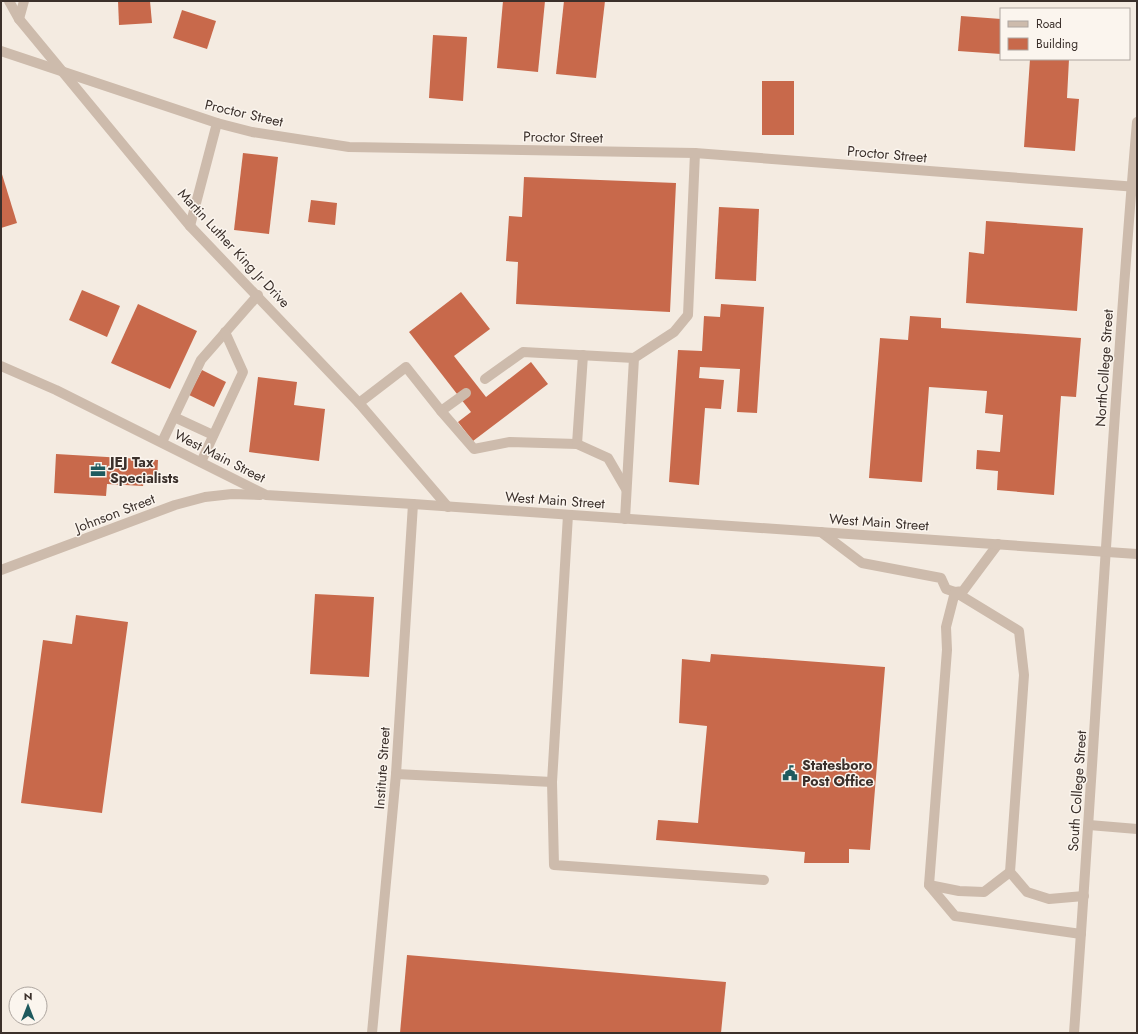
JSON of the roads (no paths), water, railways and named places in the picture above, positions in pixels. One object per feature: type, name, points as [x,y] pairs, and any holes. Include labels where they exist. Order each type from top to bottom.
[{"type":"street","name":"Martin Luther King Jr Drive","points":[[8,1],[19,19],[126,146],[190,226],[258,295],[359,402],[448,507]]},
{"type":"street","points":[[19,19],[24,1]]},
{"type":"street","name":"Proctor Street","points":[[1,52],[217,123],[252,132],[349,147],[695,152],[1134,187]]},
{"type":"street","name":"NorthCollege Street","points":[[1105,551],[1134,187],[1137,122]]},
{"type":"street","points":[[190,226],[217,123]]},
{"type":"street","points":[[485,379],[523,352],[583,354],[634,358],[674,332],[688,315],[695,152]]},
{"type":"street","points":[[162,442],[201,360],[258,295]]},
{"type":"street","points":[[201,462],[243,372],[225,332]]},
{"type":"street","points":[[577,444],[583,354]]},
{"type":"street","points":[[625,519],[634,358]]},
{"type":"street","name":"West Main Street","points":[[1,366],[56,390],[266,495],[1137,554]]},
{"type":"street","points":[[359,402],[406,367],[474,449],[510,442],[577,444],[608,458],[626,489]]},
{"type":"street","points":[[441,411],[466,393]]},
{"type":"street","points":[[174,417],[213,435]]},
{"type":"street","name":"Johnson Street","points":[[1,570],[175,505],[205,497],[232,494],[266,495]]},
{"type":"street","name":"Institute Street","points":[[372,1033],[396,774],[413,504]]},
{"type":"street","points":[[568,515],[552,782],[554,865],[764,880]]},
{"type":"street","points":[[821,532],[862,563],[941,578],[946,589],[955,592],[1019,631],[1024,675],[1010,872],[1027,892],[1049,899],[1084,896]]},
{"type":"street","points":[[955,592],[963,591],[998,544]]},
{"type":"street","name":"South College Street","points":[[1074,1033],[1089,826],[1105,551]]},
{"type":"street","points":[[955,592],[946,627],[947,650],[929,885],[955,916],[1081,934]]},
{"type":"street","points":[[396,774],[552,782]]},
{"type":"street","points":[[1089,826],[1137,829]]},
{"type":"street","points":[[929,885],[959,891],[984,892],[1010,872]]},
{"type":"place","name":"JEJ Tax Specialists","points":[[98,470]]},
{"type":"place","name":"Statesboro Post Office","points":[[790,773]]}]
